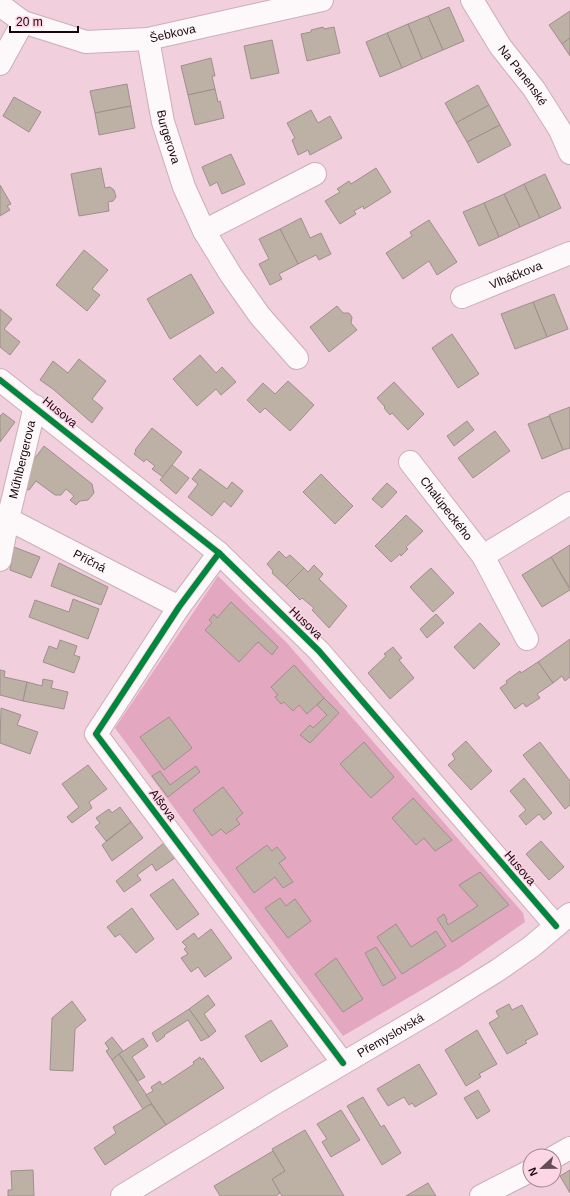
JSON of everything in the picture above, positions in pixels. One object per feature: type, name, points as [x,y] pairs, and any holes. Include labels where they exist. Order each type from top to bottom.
[{"type":"street","name":"Šebkova","points":[[0,5],[23,22],[86,42],[148,39],[322,0]]},
{"type":"street","name":"Na Panenské","points":[[472,0],[500,46],[534,88],[560,130],[570,153]]},
{"type":"street","points":[[0,64],[23,22]]},
{"type":"street","name":"Burgerova","points":[[148,39],[163,122],[184,187],[204,231],[231,275],[260,316],[297,358]]},
{"type":"street","points":[[204,231],[315,174]]},
{"type":"street","name":"Vlháčkova","points":[[462,297],[570,253]]},
{"type":"street","name":"Husova","points":[[0,380],[35,406],[219,553],[319,652],[563,920]]},
{"type":"street","name":"Műhlbergerova","points":[[0,560],[4,518],[35,406]]},
{"type":"street","name":"Chalúpeckého","points":[[410,462],[483,556],[527,639]]},
{"type":"street","points":[[483,556],[570,503]]},
{"type":"street","name":"Příčná","points":[[4,518],[179,607]]},
{"type":"street","name":"Alšova","points":[[219,553],[179,607],[96,734],[343,1063]]},
{"type":"street","name":"Přemyslovská","points":[[122,1196],[498,970],[531,947],[563,920]]},
{"type":"street","points":[[481,1196],[522,1175]]},
{"type":"shaded area","points":[[218,576],[286,642],[523,913],[525,922],[459,968],[343,1036],[115,728]]},
{"type":"building","points":[[449,7],[464,41],[443,50],[428,16]]},
{"type":"building","points":[[570,11],[570,38],[562,44],[549,25]]},
{"type":"building","points":[[428,16],[443,50],[422,59],[408,24]]},
{"type":"building","points":[[408,24],[422,59],[402,68],[387,33]]},
{"type":"building","points":[[323,27],[324,29],[334,27],[340,53],[307,61],[301,34]]},
{"type":"building","points":[[387,33],[402,68],[380,77],[366,42]]},
{"type":"building","points":[[570,38],[570,56],[562,44]]},
{"type":"building","points":[[272,40],[279,73],[251,79],[244,46]]},
{"type":"building","points":[[211,58],[215,76],[212,76],[215,89],[188,95],[181,66]]},
{"type":"building","points":[[127,84],[131,106],[95,113],[90,91]]},
{"type":"building","points":[[478,85],[489,105],[456,123],[445,103]]},
{"type":"building","points":[[215,89],[218,102],[220,101],[224,118],[195,125],[188,95]]},
{"type":"building","points":[[14,97],[41,112],[29,132],[3,116]]},
{"type":"building","points":[[489,105],[500,125],[467,142],[456,123]]},
{"type":"building","points":[[131,106],[135,128],[99,135],[95,113]]},
{"type":"building","points":[[311,110],[318,123],[330,116],[342,138],[310,155],[308,150],[298,155],[292,140],[295,138],[287,123]]},
{"type":"building","points":[[500,125],[511,145],[478,163],[467,142]]},
{"type":"building","points":[[231,154],[245,184],[222,194],[217,182],[210,186],[202,167]]},
{"type":"building","points":[[101,168],[105,188],[110,187],[114,190],[116,197],[113,201],[108,202],[109,211],[79,216],[71,174]]},
{"type":"building","points":[[376,168],[391,192],[364,209],[363,206],[354,211],[356,214],[340,224],[325,201],[340,192],[337,189],[349,181],[351,184]]},
{"type":"building","points":[[545,174],[561,208],[540,218],[524,184]]},
{"type":"building","points":[[524,184],[540,218],[520,227],[504,194]]},
{"type":"building","points":[[0,185],[11,204],[7,206],[10,210],[0,216]]},
{"type":"building","points":[[504,194],[520,227],[499,237],[484,203]]},
{"type":"building","points":[[484,203],[499,237],[479,246],[463,212]]},
{"type":"building","points":[[301,218],[310,238],[321,233],[331,254],[319,260],[316,255],[298,264],[280,229]]},
{"type":"building","points":[[429,220],[457,262],[437,275],[429,261],[403,279],[386,253],[412,236],[410,232]]},
{"type":"building","points":[[280,229],[298,264],[279,274],[282,279],[270,285],[259,264],[269,259],[259,239]]},
{"type":"building","points":[[84,250],[108,270],[92,289],[100,295],[87,311],[56,285]]},
{"type":"building","points":[[191,274],[214,313],[170,339],[147,299]]},
{"type":"building","points":[[554,294],[568,329],[547,337],[533,302]]},
{"type":"building","points":[[533,302],[547,337],[515,349],[501,314]]},
{"type":"building","points":[[337,306],[343,313],[349,313],[352,317],[351,323],[357,330],[329,352],[310,327]]},
{"type":"building","points":[[0,309],[12,319],[4,329],[20,342],[10,355],[0,347]]},
{"type":"building","points":[[452,334],[479,374],[458,388],[432,348]]},
{"type":"building","points":[[200,355],[216,373],[222,367],[236,382],[221,395],[216,389],[197,406],[173,379]]},
{"type":"building","points":[[79,359],[106,381],[92,399],[103,408],[92,423],[53,389],[40,380],[53,361],[68,373]]},
{"type":"building","points":[[288,381],[314,405],[290,431],[265,408],[260,413],[247,400],[263,383],[275,394]]},
{"type":"building","points":[[394,382],[424,414],[408,430],[392,413],[390,415],[377,398]]},
{"type":"building","points":[[570,407],[570,448],[563,450],[549,415]]},
{"type":"building","points":[[3,413],[15,422],[0,442],[0,416]]},
{"type":"building","points":[[549,416],[563,450],[542,459],[528,424]]},
{"type":"building","points":[[467,421],[474,430],[454,446],[447,436]]},
{"type":"building","points":[[152,428],[182,452],[163,477],[152,469],[155,466],[146,459],[144,462],[134,454],[136,451],[135,450]]},
{"type":"building","points":[[495,431],[510,451],[473,478],[458,458]]},
{"type":"building","points":[[44,446],[92,484],[94,493],[88,500],[80,501],[76,505],[70,500],[74,496],[66,489],[61,495],[55,495],[36,481],[29,490],[25,489],[32,462]]},
{"type":"building","points":[[172,465],[189,478],[176,494],[160,480]]},
{"type":"building","points":[[200,469],[227,489],[232,482],[243,491],[231,507],[224,501],[212,516],[188,497],[198,484],[192,479]]},
{"type":"building","points":[[321,474],[353,506],[335,524],[303,492]]},
{"type":"building","points":[[387,483],[397,492],[382,508],[372,499]]},
{"type":"building","points":[[406,515],[423,531],[406,547],[408,549],[401,556],[400,554],[391,562],[375,546]]},
{"type":"building","points":[[570,545],[570,588],[551,557]]},
{"type":"building","points":[[14,547],[40,557],[31,578],[10,570]]},
{"type":"building","points":[[279,551],[286,558],[290,555],[304,568],[286,586],[272,573],[273,571],[267,564]]},
{"type":"building","points":[[551,557],[570,590],[542,607],[522,575]]},
{"type":"building","points":[[59,563],[108,587],[101,605],[51,586]]},
{"type":"building","points":[[314,565],[323,574],[319,579],[347,606],[329,628],[312,610],[314,608],[302,598],[300,600],[286,586],[304,568],[308,572]]},
{"type":"building","points":[[431,568],[454,593],[433,612],[410,587]]},
{"type":"building","points":[[73,599],[99,609],[88,639],[29,617],[35,600],[69,612]]},
{"type":"building","points":[[231,602],[278,647],[272,655],[258,642],[239,662],[205,630],[212,623],[209,620],[214,614],[217,618]]},
{"type":"building","points":[[436,614],[444,623],[427,638],[420,629]]},
{"type":"building","points":[[480,623],[500,644],[474,669],[454,647]]},
{"type":"building","points":[[570,639],[570,677],[565,681],[562,676],[553,683],[538,662]]},
{"type":"building","points":[[60,640],[77,646],[74,655],[80,657],[74,673],[43,662],[49,646],[57,649]]},
{"type":"building","points":[[393,647],[402,658],[399,660],[414,678],[390,699],[368,673],[386,656],[384,654]]},
{"type":"building","points":[[538,662],[553,683],[537,694],[540,698],[526,707],[523,703],[515,709],[500,688],[507,683],[506,681],[520,671],[521,673]]},
{"type":"building","points":[[294,665],[324,698],[307,714],[299,705],[293,711],[284,702],[281,704],[275,697],[278,695],[271,687]]},
{"type":"building","points":[[0,670],[5,671],[4,677],[27,682],[23,701],[0,695]]},
{"type":"building","points":[[43,679],[53,681],[51,688],[68,692],[64,709],[23,701],[27,682],[42,686]]},
{"type":"building","points":[[324,698],[339,713],[310,743],[300,735],[310,725],[313,728],[327,715],[317,705]]},
{"type":"building","points":[[1,708],[21,715],[17,725],[38,732],[30,754],[0,743]]},
{"type":"building","points":[[169,717],[192,748],[164,770],[140,737]]},
{"type":"building","points":[[466,741],[492,771],[471,790],[448,765],[455,759],[452,754]]},
{"type":"building","points":[[364,742],[394,777],[371,798],[340,764]]},
{"type":"building","points":[[540,742],[570,781],[570,805],[565,809],[523,755]]},
{"type":"building","points":[[88,765],[107,789],[89,802],[92,808],[72,823],[67,817],[79,807],[62,784]]},
{"type":"building","points":[[196,766],[200,772],[168,797],[152,776],[160,771],[170,785]]},
{"type":"building","points":[[524,778],[552,813],[544,820],[539,814],[526,825],[519,816],[526,810],[510,791]]},
{"type":"building","points":[[223,787],[243,813],[236,819],[240,824],[226,834],[221,829],[212,836],[193,810]]},
{"type":"building","points":[[413,798],[452,840],[435,851],[424,838],[416,845],[392,818]]},
{"type":"building","points":[[120,807],[131,822],[106,841],[95,827],[100,823],[96,818],[109,809],[112,813]]},
{"type":"building","points":[[131,822],[143,838],[112,861],[102,845]]},
{"type":"building","points":[[541,841],[564,867],[549,880],[526,854]]},
{"type":"building","points":[[164,843],[175,858],[156,871],[152,864],[137,875],[141,880],[124,892],[116,881]]},
{"type":"building","points":[[267,845],[272,851],[277,847],[286,858],[279,863],[293,882],[283,888],[275,877],[254,893],[236,868]]},
{"type":"building","points":[[480,872],[509,905],[452,942],[437,919],[444,914],[448,925],[478,906],[459,885]]},
{"type":"building","points":[[173,879],[199,914],[177,930],[150,895]]},
{"type":"building","points":[[280,898],[286,906],[295,899],[311,921],[288,938],[265,908]]},
{"type":"building","points":[[132,908],[154,939],[136,953],[120,934],[115,937],[107,927]]},
{"type":"building","points":[[396,924],[411,947],[436,931],[446,946],[402,974],[377,937]]},
{"type":"building","points":[[211,929],[232,958],[205,977],[198,967],[191,972],[181,958],[188,954],[184,949],[187,947],[182,942],[194,933],[198,939]]},
{"type":"building","points":[[376,947],[396,978],[383,986],[365,953]]},
{"type":"building","points":[[336,958],[363,999],[343,1012],[315,974]]},
{"type":"building","points":[[208,995],[215,1005],[204,1014],[216,1031],[209,1037],[189,1009]]},
{"type":"building","points":[[72,1001],[86,1020],[75,1029],[73,1071],[50,1070],[52,1018]]},
{"type":"building","points":[[509,1004],[512,1010],[522,1005],[538,1034],[525,1041],[527,1043],[507,1054],[489,1023],[499,1017],[496,1011]]},
{"type":"building","points":[[189,1009],[209,1037],[201,1041],[188,1020],[164,1035],[165,1036],[157,1042],[152,1033]]},
{"type":"building","points":[[271,1020],[288,1046],[261,1062],[245,1036]]},
{"type":"building","points":[[477,1030],[497,1064],[479,1074],[481,1077],[466,1086],[445,1050]]},
{"type":"building","points":[[112,1037],[123,1051],[112,1060],[106,1051],[109,1049],[105,1043]]},
{"type":"building","points":[[143,1038],[148,1046],[132,1057],[145,1077],[138,1081],[119,1054]]},
{"type":"building","points":[[119,1054],[152,1103],[143,1109],[112,1060]]},
{"type":"building","points":[[200,1057],[201,1060],[203,1058],[224,1088],[166,1125],[146,1095],[153,1091],[151,1087],[160,1081],[162,1085],[194,1064],[193,1062]]},
{"type":"building","points":[[419,1064],[437,1094],[415,1107],[412,1103],[409,1105],[404,1097],[388,1106],[377,1089]]},
{"type":"building","points":[[478,1090],[490,1111],[477,1119],[464,1098]]},
{"type":"building","points":[[363,1097],[381,1127],[384,1125],[401,1153],[382,1165],[347,1106]]},
{"type":"building","points":[[151,1104],[166,1125],[105,1165],[94,1148],[116,1133],[113,1127]]},
{"type":"building","points":[[341,1110],[360,1140],[331,1157],[322,1142],[327,1139],[317,1124]]},
{"type":"building","points":[[305,1130],[344,1196],[282,1196],[280,1193],[272,1179],[285,1171],[272,1149]]},
{"type":"building","points":[[273,1151],[285,1171],[272,1179],[280,1193],[276,1196],[220,1196],[214,1186]]},
{"type":"building","points":[[33,1170],[34,1196],[8,1196],[8,1190],[12,1190],[11,1171]]},
{"type":"building","points":[[570,1170],[570,1193],[562,1179],[562,1175]]},
{"type":"building","points":[[428,1183],[436,1196],[406,1196]]},
{"type":"cycle path","points":[[0,380],[219,553],[319,651],[556,926]]},
{"type":"cycle path","points":[[219,553],[179,607],[96,734],[343,1063]]}]
